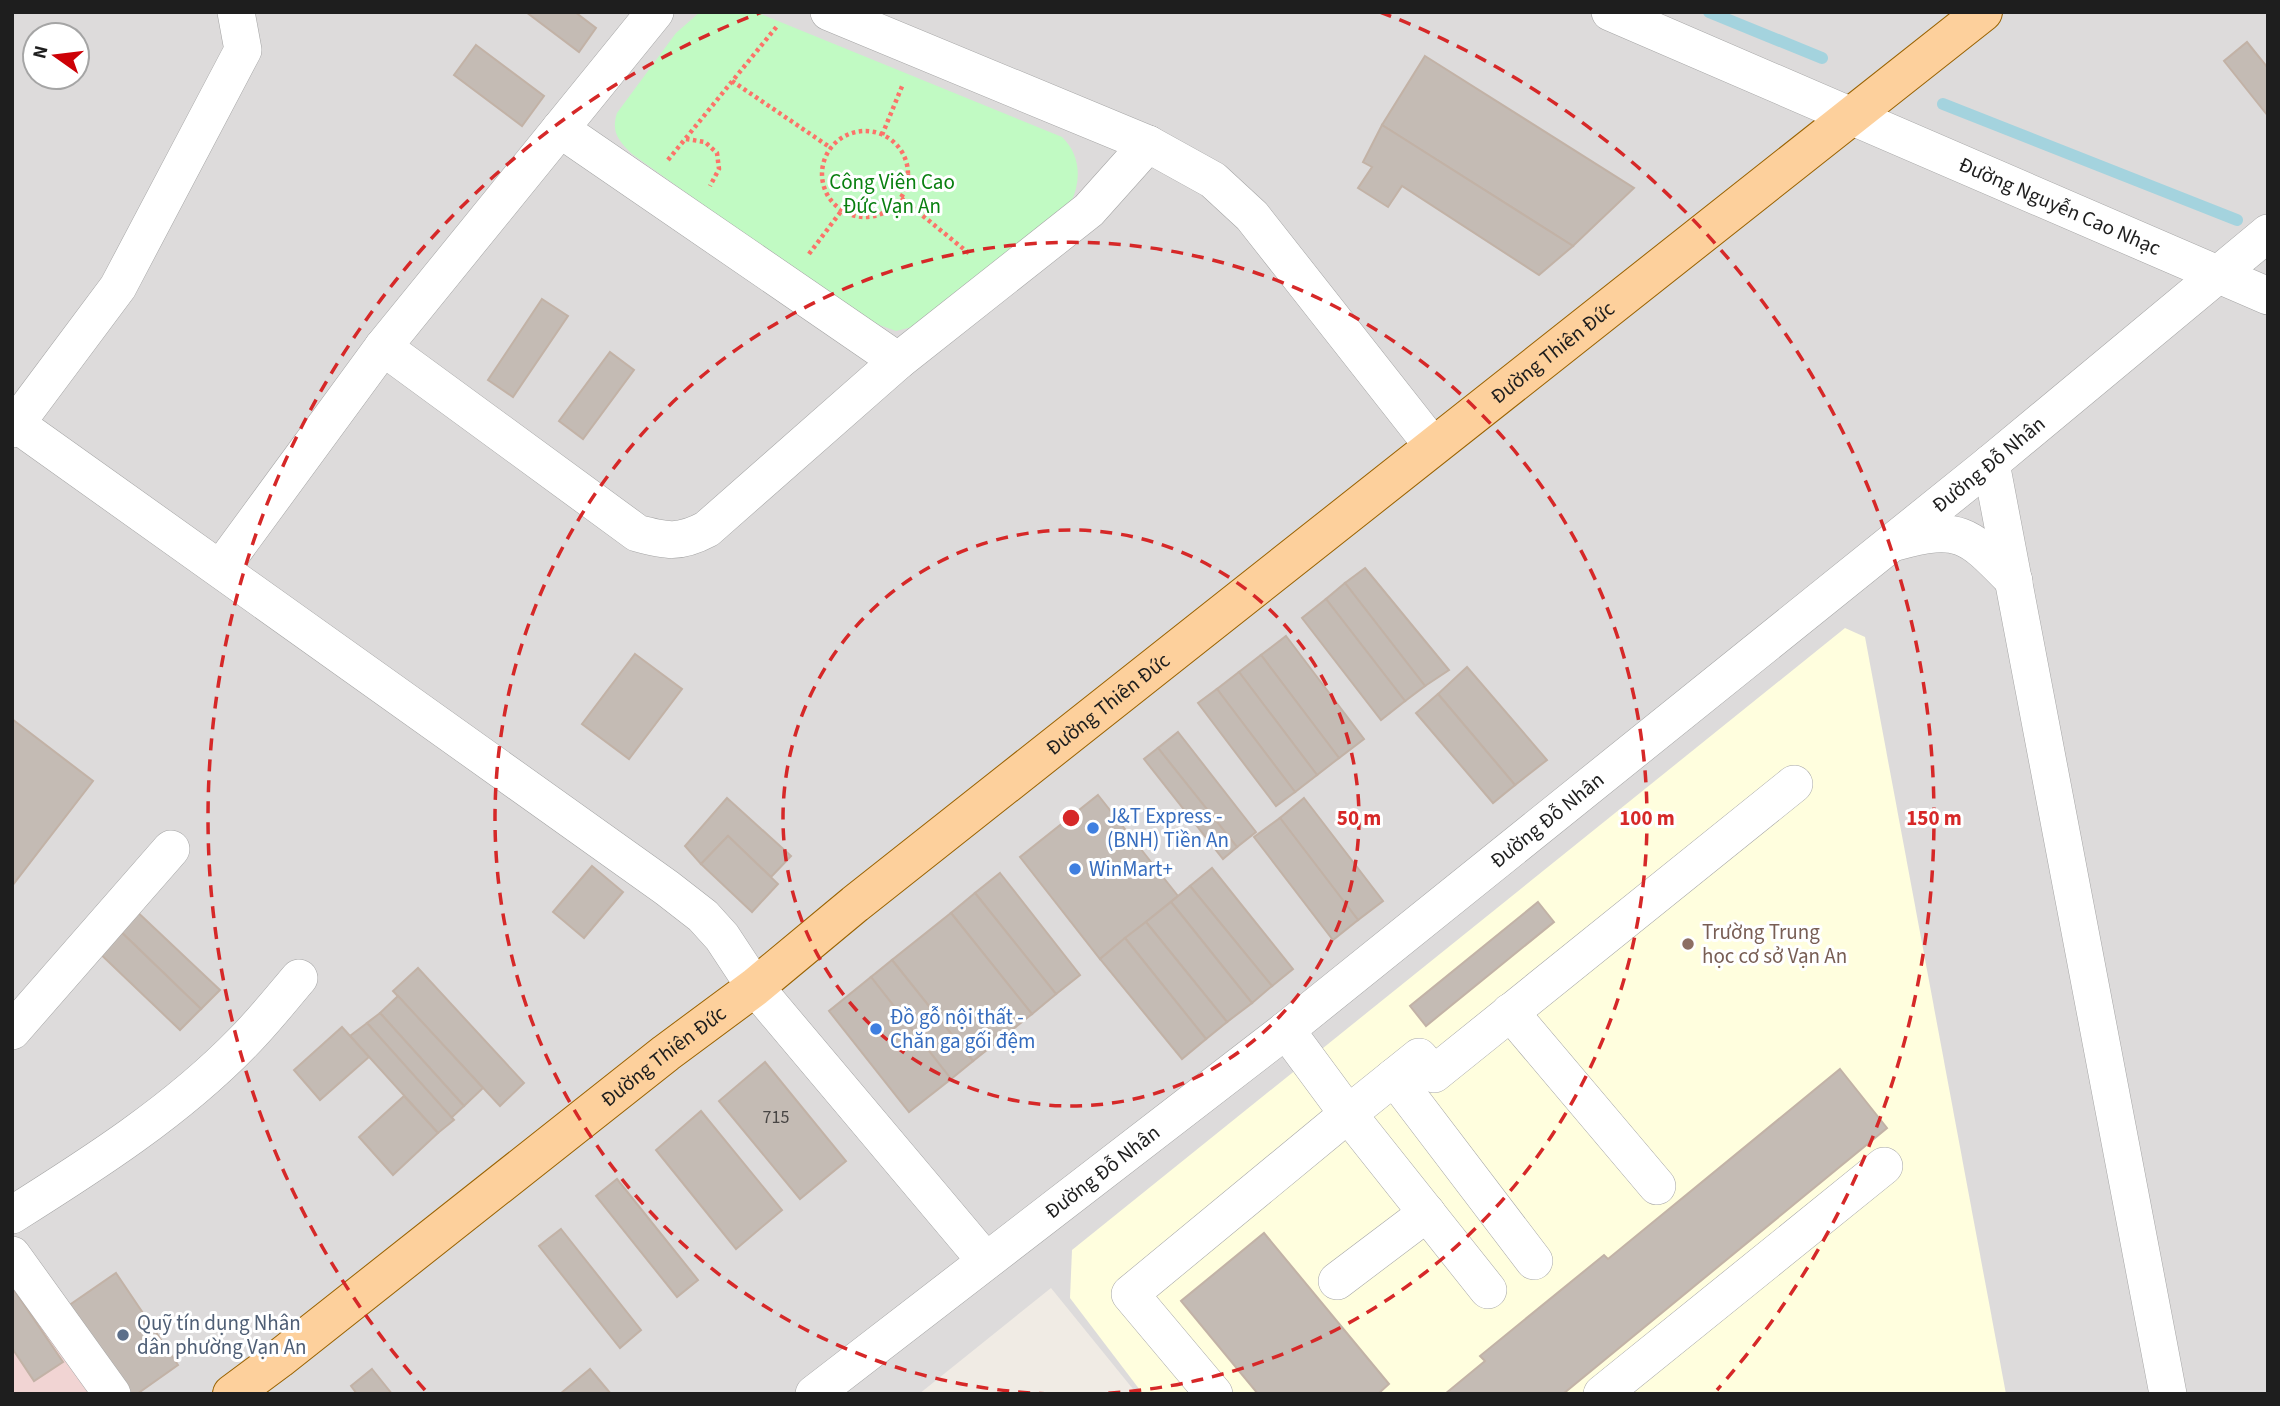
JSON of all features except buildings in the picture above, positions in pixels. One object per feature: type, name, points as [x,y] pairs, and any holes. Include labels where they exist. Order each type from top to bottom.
[{"type":"main road","name":"Đường Thiên Đức","points":[[232,1394],[666,1053],[755,987],[839,916],[1983,12]]},
{"type":"street","points":[[236,12],[243,50],[118,287],[14,425],[220,568],[703,916],[755,987],[985,1260]]},
{"type":"street","points":[[220,568],[383,347],[655,12]]},
{"type":"street","points":[[829,12],[1148,144],[1213,180],[1252,216],[1433,446]]},
{"type":"street","name":"Đường Nguyễn Cao Nhạc","points":[[1610,12],[2268,296]]},
{"type":"street","points":[[560,129],[898,360]]},
{"type":"street","points":[[383,347],[636,533],[665,541],[688,539],[707,529],[898,360],[1089,210],[1148,144]]},
{"type":"street","name":"Đường Đỗ Nhân","points":[[814,1394],[1286,1030],[1991,463],[2268,233]]},
{"type":"street","points":[[1991,463],[2168,1394]]},
{"type":"street","points":[[1891,544],[1926,534],[1956,535],[1969,540],[1992,557],[2014,581]]},
{"type":"street","points":[[1214,1394],[1130,1294],[1419,1057],[1434,1074],[1794,783]]},
{"type":"street","points":[[12,1031],[171,849]]},
{"type":"street","points":[[12,1215],[92,1165],[180,1098],[243,1042],[299,978]]},
{"type":"street","points":[[1510,1012],[1657,1186]]},
{"type":"street","points":[[1286,1030],[1348,1114],[1488,1290]]},
{"type":"street","points":[[1394,1077],[1534,1262]]},
{"type":"street","points":[[1602,1394],[1884,1166]]},
{"type":"street","points":[[1337,1281],[1427,1213]]},
{"type":"street","points":[[12,1255],[112,1394]]},
{"type":"path","points":[[660,168],[778,25]]},
{"type":"path","points":[[882,135],[906,77]]},
{"type":"path","points":[[732,81],[831,148]]},
{"type":"path","points":[[860,131],[882,135],[898,146],[905,158],[908,172],[901,198],[891,209],[864,218],[842,210],[828,196],[822,182],[822,167],[831,148],[847,135],[860,131]]},
{"type":"path","points":[[685,139],[705,142],[717,153],[719,169],[711,185],[704,188]]},
{"type":"path","points":[[901,198],[974,257]]},
{"type":"path","points":[[806,257],[842,210]]},
{"type":"shaded area","points":[[12,12],[2268,12],[2268,1394],[1137,1394],[1051,1288],[919,1394],[12,1394]]},
{"type":"shaded area","name":"Trường Trung học cơ sở Vạn An","points":[[1845,628],[1865,637],[2006,1394],[1143,1394],[1070,1298],[1072,1250]]},
{"type":"shaded area","points":[[12,1277],[100,1394],[12,1394]]},
{"type":"green space","name":"Công Viên Cao Đức Vạn An","points":[[700,12],[756,12],[1062,137],[1076,159],[1078,176],[1075,194],[1071,202],[916,326],[896,331],[863,319],[632,154],[617,135],[617,113],[676,33]]},
{"type":"waterway","points":[[1709,12],[1822,58]]},
{"type":"waterway","points":[[1943,104],[2237,220]]},
{"type":"place","name":"J&T Express - (BNH) Tiền An","points":[[1093,828]]},
{"type":"place","name":"WinMart+","points":[[1075,869]]},
{"type":"place","name":"Trường Trung học cơ sở Vạn An","points":[[1688,944]]},
{"type":"place","name":"Đồ gỗ nội thất - Chăn ga gối đệm","points":[[876,1029]]},
{"type":"place","name":"Quỹ tín dụng Nhân dân phường Vạn An","points":[[123,1335]]}]
